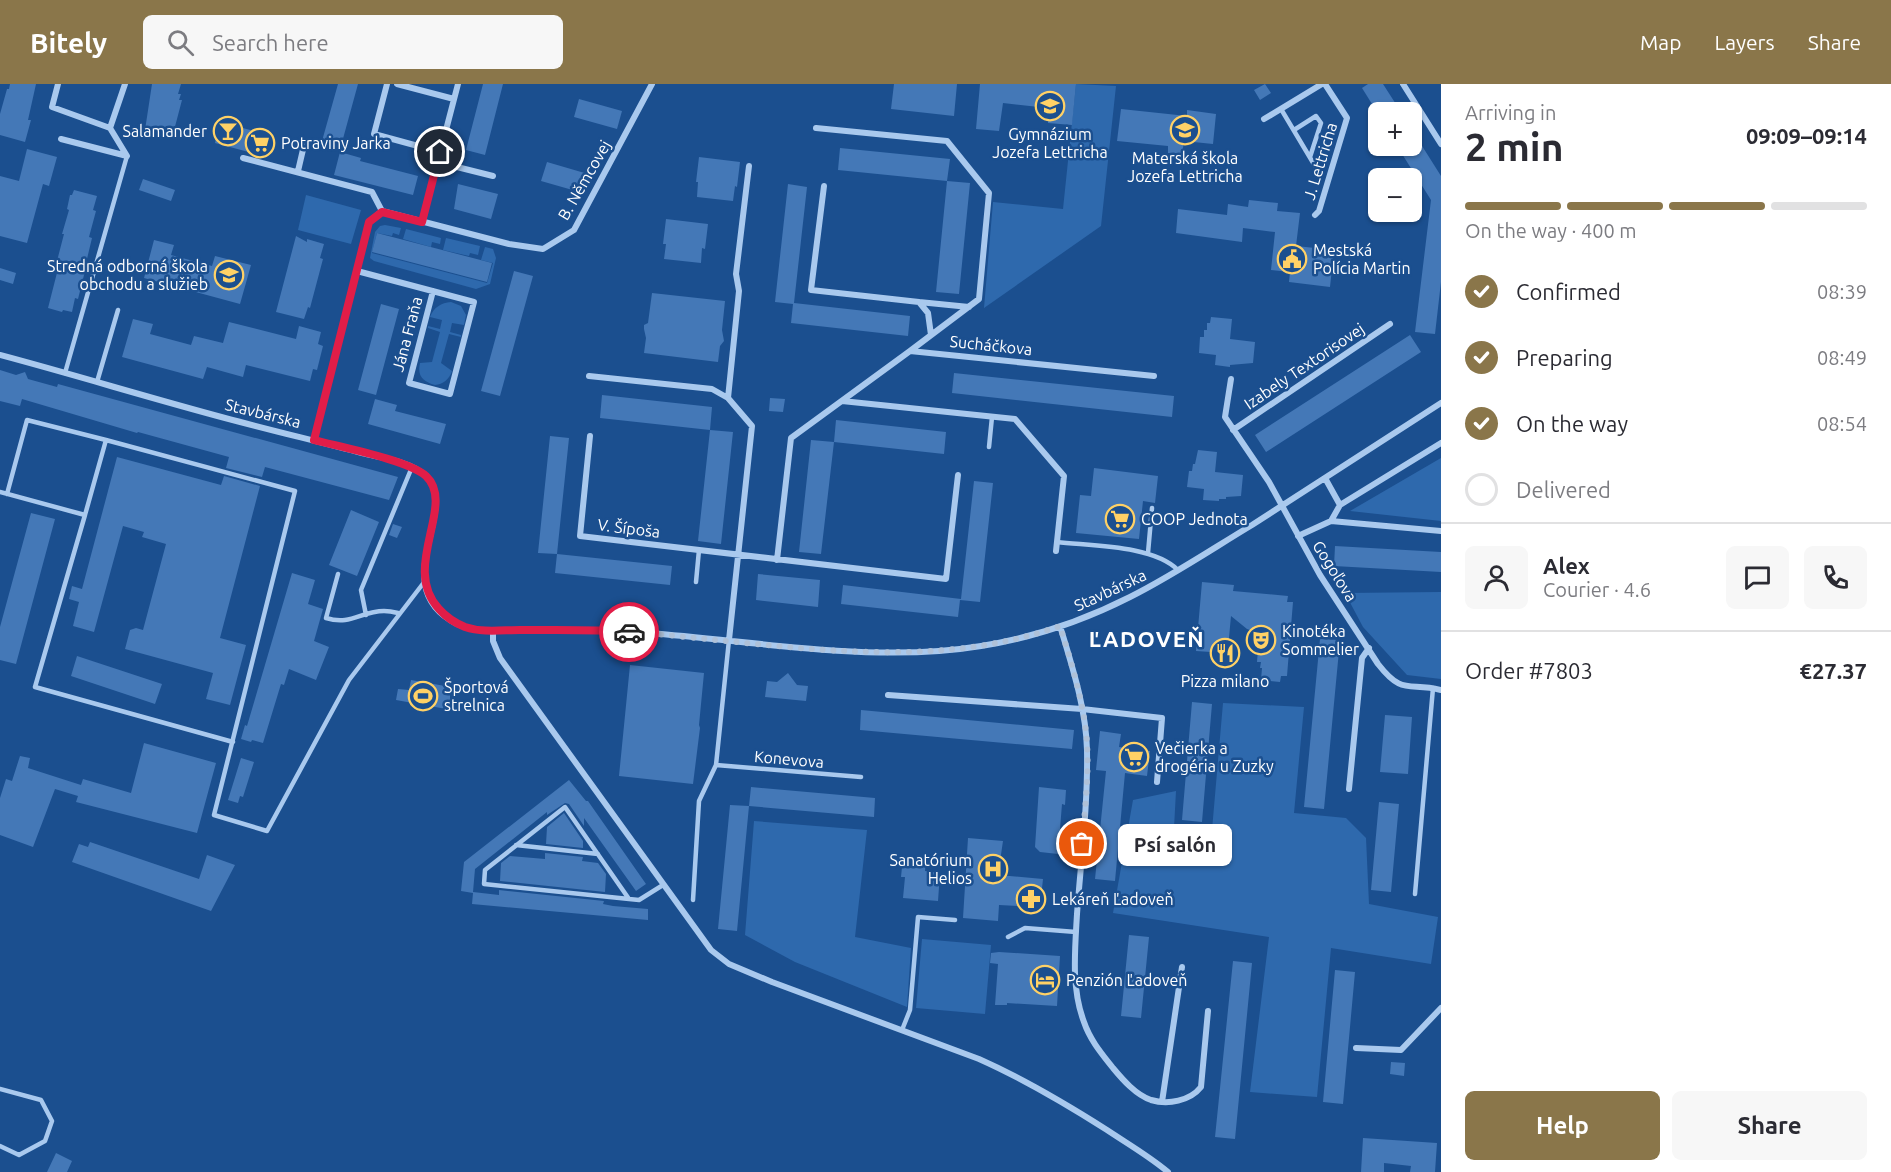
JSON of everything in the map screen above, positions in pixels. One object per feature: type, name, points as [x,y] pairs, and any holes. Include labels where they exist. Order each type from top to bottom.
[{"type":"street","points":[[58,84],[51,107],[111,128],[127,156]]},
{"type":"street","points":[[111,128],[125,84]]},
{"type":"street","points":[[387,84],[374,134],[440,152]]},
{"type":"street","points":[[397,84],[454,99]]},
{"type":"street","points":[[243,158],[372,192],[382,212],[422,222],[458,84]]},
{"type":"street","name":"B. Němcovej","points":[[422,222],[509,244],[543,249],[574,230],[652,84]]},
{"type":"street","name":"J. Lettricha","points":[[1264,119],[1324,84],[1347,118],[1316,215]]},
{"type":"street","points":[[1403,84],[1441,144]]},
{"type":"street","points":[[777,560],[791,438],[979,299],[989,193],[947,141],[816,128]]},
{"type":"street","points":[[61,139],[127,156]]},
{"type":"street","points":[[298,171],[304,141]]},
{"type":"street","points":[[437,162],[493,176]]},
{"type":"street","points":[[728,398],[739,291],[736,274],[748,166]]},
{"type":"street","points":[[824,186],[811,290],[969,307]]},
{"type":"street","points":[[314,440],[369,222],[382,212]]},
{"type":"street","name":"Jána Fraňa","points":[[357,271],[433,291],[474,302],[450,394],[408,383],[433,291]]},
{"type":"street","points":[[919,302],[928,313],[931,335]]},
{"type":"street","name":"Izabely Textorisovej","points":[[1233,430],[1390,324]]},
{"type":"street","name":"Sucháčkova","points":[[910,351],[1154,376]]},
{"type":"street","name":"Stavbárska","points":[[0,355],[412,467],[430,480],[436,495],[425,563],[424,581],[427,593],[450,619],[467,628],[493,631],[622,631],[832,650],[935,651],[1001,642],[1042,632],[1112,606],[1178,570],[1282,506],[1441,403]]},
{"type":"street","points":[[589,376],[712,389],[728,398],[752,426],[729,640]]},
{"type":"street","name":"Izabely Textorisovej","points":[[1231,379],[1225,417],[1269,482],[1282,506]]},
{"type":"street","points":[[842,401],[1015,419],[1064,476],[1056,551]]},
{"type":"street","name":"V. Šípoša","points":[[590,436],[580,536],[739,554]]},
{"type":"street","points":[[1331,521],[1340,505],[1441,443]]},
{"type":"street","points":[[739,554],[946,579],[958,475]]},
{"type":"street","points":[[1325,478],[1340,505]]},
{"type":"street","name":"Gogoľova","points":[[1282,506],[1320,575],[1388,677],[1402,687],[1441,690]]},
{"type":"street","points":[[1298,536],[1331,521],[1441,531]]},
{"type":"street","points":[[1060,626],[1086,733],[1087,770],[1075,969],[1077,998],[1088,1033],[1110,1064],[1133,1089],[1146,1098],[1162,1102],[1188,1098],[1196,1094],[1201,1087],[1208,1011]]},
{"type":"street","points":[[493,631],[493,641],[500,658],[711,950],[729,964],[772,982],[1012,1074],[1080,1113],[1155,1161],[1168,1172]]},
{"type":"street","points":[[1349,789],[1362,658],[1369,648]]},
{"type":"street","points":[[888,695],[1082,709],[1162,718],[1157,782]]},
{"type":"street","points":[[1162,1102],[1182,967]]},
{"type":"street","points":[[1356,1048],[1401,1050],[1441,1008]]},
{"type":"lane","points":[[1281,109],[1315,166]]},
{"type":"lane","points":[[1294,130],[1316,116],[1321,123],[1310,157]]},
{"type":"lane","points":[[65,373],[127,156]]},
{"type":"lane","points":[[97,382],[118,310]]},
{"type":"lane","points":[[989,447],[992,417]]},
{"type":"lane","points":[[7,494],[27,420],[295,491],[214,815],[267,831],[349,680],[424,581]]},
{"type":"lane","points":[[106,440],[35,687],[233,742]]},
{"type":"lane","points":[[366,615],[361,590],[412,467]]},
{"type":"lane","points":[[0,492],[85,515]]},
{"type":"lane","points":[[1148,553],[1152,508]]},
{"type":"lane","points":[[1057,542],[1148,553],[1171,562],[1178,570]]},
{"type":"lane","points":[[696,582],[699,550]]},
{"type":"lane","points":[[338,574],[326,618],[338,622],[383,611],[398,613]]},
{"type":"lane","points":[[693,900],[699,801],[716,765],[729,640]]},
{"type":"lane","points":[[1415,894],[1433,688]]},
{"type":"lane","name":"Konevova","points":[[716,765],[861,777]]},
{"type":"lane","points":[[629,899],[565,807],[484,870],[484,884],[629,899],[639,900],[663,885]]},
{"type":"lane","points":[[516,845],[598,854]]},
{"type":"lane","points":[[902,1030],[910,1010],[918,917],[955,920]]},
{"type":"lane","points":[[1008,937],[1025,928],[1076,932]]},
{"type":"lane","points":[[0,1089],[40,1100],[52,1121],[45,1141],[19,1155],[0,1146]]},
{"type":"shaded area","points":[[1076,84],[1116,86],[1101,226],[984,308],[993,202],[1063,209]]},
{"type":"shaded area","points":[[306,195],[361,210],[351,244],[298,230]]},
{"type":"shaded area","points":[[380,226],[401,228],[399,235],[377,233],[372,253],[487,283],[493,263],[481,260],[485,247],[493,249],[496,258],[490,284],[476,289],[374,261],[370,258],[375,232]]},
{"type":"shaded area","points":[[406,229],[441,238],[440,244],[432,242],[431,247],[403,239]]},
{"type":"shaded area","points":[[446,238],[480,246],[478,255],[470,253],[469,256],[443,250]]},
{"type":"shaded area","points":[[451,302],[461,306],[466,315],[464,325],[452,323],[450,332],[461,335],[461,337],[449,334],[441,363],[452,371],[451,374],[441,384],[435,385],[422,378],[419,372],[420,363],[432,362],[440,332],[428,326],[440,329],[442,320],[430,317],[438,306]]},
{"type":"shaded area","points":[[1441,458],[1441,521],[1350,511]]},
{"type":"shaded area","points":[[1441,592],[1441,679],[1407,675],[1363,627],[1345,593]]},
{"type":"shaded area","points":[[1223,703],[1304,707],[1294,813],[1346,818],[1366,838],[1369,904],[1438,917],[1431,964],[1331,948],[1317,1097],[1250,1092],[1269,937],[1113,913],[1133,800],[1176,791],[1174,828],[1212,830]]},
{"type":"shaded area","points":[[754,821],[867,830],[855,937],[911,948],[907,1007],[795,962],[745,935]]},
{"type":"shaded area","points":[[922,939],[991,945],[985,1014],[916,1008]]},
{"type":"building","points":[[10,84],[36,84],[25,142],[0,135],[0,114]]},
{"type":"building","points":[[152,84],[181,84],[178,94],[181,94],[179,100],[182,100],[172,138],[148,134],[145,130]]},
{"type":"building","points":[[338,84],[358,84],[341,146],[322,141]]},
{"type":"building","points":[[483,84],[503,84],[485,155],[466,150]]},
{"type":"building","points":[[894,84],[957,84],[954,116],[891,109]]},
{"type":"building","name":"Gymnázium Jozefa Lettricha","points":[[980,84],[1076,84],[1072,125],[1048,123],[1048,108],[1003,103],[999,131],[976,129]]},
{"type":"building","points":[[1265,84],[1271,93],[1260,100],[1254,90]]},
{"type":"building","points":[[1368,84],[1383,84],[1395,102],[1371,102],[1362,88]]},
{"type":"building","points":[[579,99],[622,111],[617,129],[574,117]]},
{"type":"building","points":[[1121,109],[1187,116],[1187,110],[1216,114],[1213,144],[1184,141],[1182,155],[1168,153],[1168,146],[1117,141]]},
{"type":"building","points":[[220,122],[273,136],[267,157],[215,143]]},
{"type":"building","points":[[1422,146],[1441,176],[1441,282],[1435,334],[1415,332],[1431,200],[1422,186],[1422,168],[1411,168],[1403,156],[1422,156]]},
{"type":"building","points":[[840,148],[950,159],[947,181],[838,170]]},
{"type":"building","points":[[27,149],[57,157],[49,186],[43,184],[27,243],[0,236],[0,176],[19,181]]},
{"type":"building","points":[[340,152],[361,158],[360,161],[418,176],[413,195],[334,175]]},
{"type":"building","points":[[699,157],[740,162],[733,201],[697,197]]},
{"type":"building","points":[[547,162],[588,174],[583,193],[541,181]]},
{"type":"building","points":[[143,179],[175,190],[171,201],[139,190]]},
{"type":"building","points":[[947,181],[970,183],[959,294],[936,292]]},
{"type":"building","points":[[458,184],[498,194],[491,219],[454,209]]},
{"type":"building","points":[[788,184],[807,187],[794,303],[910,316],[908,336],[791,323],[793,304],[775,302]]},
{"type":"building","points":[[74,190],[97,196],[93,210],[96,211],[78,299],[75,298],[72,312],[63,310],[62,312],[48,308],[60,261],[57,261],[69,210],[67,209],[70,195]]},
{"type":"building","points":[[1249,200],[1278,203],[1277,211],[1300,213],[1296,246],[1334,250],[1330,287],[1289,282],[1290,272],[1271,270],[1275,232],[1243,228],[1242,242],[1176,233],[1178,209],[1227,215],[1228,204],[1248,207]]},
{"type":"building","points":[[666,219],[708,224],[701,263],[664,259]]},
{"type":"building","points":[[377,233],[492,263],[487,282],[372,252]]},
{"type":"building","points":[[296,236],[307,242],[307,239],[324,244],[320,258],[323,259],[310,308],[308,307],[304,319],[276,312]]},
{"type":"building","points":[[154,240],[174,245],[171,255],[212,266],[215,256],[251,265],[240,304],[144,278]]},
{"type":"building","points":[[0,268],[16,273],[13,284],[0,280]]},
{"type":"building","points":[[514,271],[533,276],[500,396],[481,391]]},
{"type":"building","points":[[652,293],[725,301],[722,330],[724,341],[720,346],[718,362],[644,353],[646,338],[644,325],[648,323]]},
{"type":"building","points":[[381,304],[399,309],[376,395],[358,390]]},
{"type":"building","points":[[1211,317],[1232,319],[1230,339],[1255,342],[1253,363],[1230,365],[1230,367],[1215,365],[1216,355],[1199,353],[1200,337],[1204,337],[1204,330],[1207,330],[1207,323],[1210,323]]},
{"type":"building","points":[[133,319],[153,324],[150,334],[191,345],[194,336],[223,343],[229,322],[296,339],[299,326],[321,332],[318,344],[323,346],[317,370],[313,369],[310,381],[246,365],[243,377],[207,367],[203,379],[122,357]]},
{"type":"building","points":[[1410,335],[1421,352],[1266,452],[1255,435]]},
{"type":"building","points":[[0,370],[16,375],[25,372],[28,379],[57,387],[58,384],[398,477],[389,500],[265,467],[262,477],[226,468],[229,457],[22,399],[20,406],[0,401]]},
{"type":"building","points":[[954,373],[1174,396],[1172,417],[952,393]]},
{"type":"building","points":[[602,395],[712,407],[710,430],[600,418]]},
{"type":"building","points":[[770,398],[785,399],[783,412],[769,411]]},
{"type":"building","points":[[375,399],[397,405],[395,411],[446,424],[440,444],[368,424]]},
{"type":"building","points":[[836,420],[946,432],[944,454],[834,442]]},
{"type":"building","points":[[710,430],[733,432],[721,544],[698,541]]},
{"type":"building","points":[[550,436],[569,438],[557,554],[538,553]]},
{"type":"building","points":[[811,440],[834,442],[821,554],[799,552]]},
{"type":"building","points":[[1198,450],[1217,452],[1215,472],[1243,475],[1241,496],[1226,497],[1219,501],[1203,500],[1204,489],[1187,487],[1189,471],[1192,471],[1193,464],[1195,464]]},
{"type":"building","points":[[117,457],[221,485],[224,476],[260,486],[220,638],[246,645],[230,705],[206,699],[213,673],[125,649],[130,630],[136,628],[143,630],[166,544],[142,537],[144,532],[123,526],[94,632],[73,626],[79,602],[69,599],[72,586],[82,589]]},
{"type":"building","points":[[1094,468],[1158,476],[1155,503],[1143,501],[1139,539],[1076,533],[1080,495],[1091,496]]},
{"type":"building","points":[[974,481],[993,483],[980,602],[960,600],[958,617],[841,604],[843,585],[961,599]]},
{"type":"building","points":[[351,510],[379,522],[357,576],[329,565]]},
{"type":"building","points":[[31,513],[55,519],[16,664],[0,660],[0,627]]},
{"type":"building","points":[[393,524],[402,527],[397,538],[389,535]]},
{"type":"building","points":[[1335,546],[1441,552],[1441,572],[1334,566]]},
{"type":"building","points":[[557,554],[672,566],[670,585],[555,573]]},
{"type":"building","points":[[292,573],[315,580],[308,604],[323,609],[314,641],[329,647],[316,680],[289,669],[284,685],[281,684],[263,743],[252,740],[251,742],[241,739],[245,725],[247,726]]},
{"type":"building","points":[[758,574],[820,580],[818,607],[756,600]]},
{"type":"building","points":[[1202,582],[1234,585],[1233,591],[1288,596],[1287,602],[1293,602],[1287,676],[1281,676],[1280,682],[1261,680],[1261,662],[1257,662],[1258,649],[1252,649],[1253,631],[1231,616],[1227,659],[1211,658],[1211,652],[1196,651]]},
{"type":"building","points":[[1320,639],[1340,640],[1324,809],[1304,807]]},
{"type":"building","points":[[77,656],[162,684],[155,704],[71,676]]},
{"type":"building","points":[[630,665],[704,673],[693,784],[619,776]]},
{"type":"building","points":[[788,673],[797,685],[808,686],[806,701],[765,697],[767,681],[777,682]]},
{"type":"building","name":"Športová strelnica","points":[[411,680],[445,686],[445,693],[450,694],[450,698],[454,699],[452,710],[396,700],[398,689],[409,690]]},
{"type":"building","points":[[1192,702],[1212,704],[1202,822],[1182,820]]},
{"type":"building","points":[[861,710],[1074,730],[1072,749],[860,730]]},
{"type":"building","points":[[1385,715],[1412,717],[1408,774],[1380,772]]},
{"type":"building","points":[[1100,731],[1121,734],[1119,747],[1150,751],[1147,776],[1125,773],[1115,881],[1095,879],[1106,771],[1096,770]]},
{"type":"building","points":[[144,743],[216,763],[197,833],[76,802],[78,796],[55,789],[33,847],[0,835],[0,798],[6,779],[12,781],[20,756],[30,758],[28,768],[81,785],[83,779],[131,793]]},
{"type":"building","points":[[241,758],[254,762],[243,797],[240,796],[238,803],[228,800]]},
{"type":"building","points":[[569,780],[588,801],[646,884],[636,891],[584,818],[584,826],[569,804],[565,803],[547,815],[547,812],[475,869],[473,892],[499,895],[499,890],[604,901],[603,904],[613,906],[648,909],[648,920],[472,904],[473,893],[461,891],[464,862]]},
{"type":"building","points":[[751,787],[875,798],[874,817],[749,806]]},
{"type":"building","points":[[1039,787],[1066,790],[1065,805],[1062,804],[1058,854],[1040,852],[1035,847]]},
{"type":"building","points":[[1379,802],[1399,804],[1391,892],[1371,890]]},
{"type":"building","points":[[730,805],[749,806],[737,931],[718,929]]},
{"type":"building","points":[[564,813],[583,841],[583,848],[546,844],[547,827]]},
{"type":"building","points":[[968,838],[1003,841],[998,875],[1043,879],[1040,907],[999,905],[998,921],[963,918]]},
{"type":"building","points":[[90,842],[199,879],[207,855],[235,865],[211,911],[72,862],[79,844],[88,847]]},
{"type":"building","points":[[545,853],[583,857],[582,861],[598,863],[606,874],[605,892],[500,881],[501,863],[510,856],[545,859]]},
{"type":"building","points":[[903,857],[926,858],[925,871],[940,873],[938,901],[903,898],[905,877],[901,877]]},
{"type":"building","points":[[1129,935],[1149,937],[1141,1018],[1121,1016]]},
{"type":"building","points":[[991,953],[1060,956],[1057,1006],[1007,1003],[1007,1005],[995,1005],[998,964],[990,963]]},
{"type":"building","points":[[1233,961],[1252,963],[1235,1139],[1215,1137]]},
{"type":"building","points":[[1335,970],[1355,972],[1343,1104],[1323,1102]]},
{"type":"building","points":[[1391,1062],[1405,1063],[1404,1076],[1390,1074]]},
{"type":"building","points":[[1363,1138],[1437,1143],[1435,1172],[1410,1172],[1411,1166],[1384,1163],[1384,1172],[1361,1172]]},
{"type":"building","points":[[56,1153],[72,1161],[67,1172],[47,1172]]},
{"type":"way so far","points":[[629,632],[832,650],[911,652],[982,645],[1060,626],[1073,669],[1085,726],[1087,770],[1082,844]]},
{"type":"place","name":"Gymnázium Jozefa Lettricha","points":[[1050,106]]},
{"type":"place","name":"Materská škola Jozefa Lettricha","points":[[1185,130]]},
{"type":"place","name":"Salamander","points":[[228,131]]},
{"type":"place","name":"Potraviny Jarka","points":[[260,143]]},
{"type":"place","name":"Mestská Polícia Martin","points":[[1292,259]]},
{"type":"place","name":"Stredná odborná škola obchodu a služieb","points":[[229,275]]},
{"type":"place","name":"COOP Jednota","points":[[1120,519]]},
{"type":"place","name":"Kinotéka Sommelier","points":[[1261,640]]},
{"type":"place","name":"Pizza milano","points":[[1225,653]]},
{"type":"place","name":"Športová strelnica","points":[[423,696]]},
{"type":"place","name":"Večierka a drogéria u Zuzky","points":[[1134,757]]},
{"type":"place","name":"Psí salón","points":[[1082,844]]},
{"type":"place","name":"Sanatórium Helios","points":[[993,869]]},
{"type":"place","name":"Lekáreň Ľadoveň","points":[[1031,899]]},
{"type":"place","name":"Penzión Ľadoveň","points":[[1045,980]]},
{"type":"district","name":"ĽADOVEŇ","points":[[1147,638]]},
{"type":"route","points":[[440,152],[422,222],[382,212],[369,222],[314,440],[412,467],[430,480],[436,495],[424,581],[427,593],[433,602],[441,612],[457,624],[467,628],[493,631],[629,632]]}]
